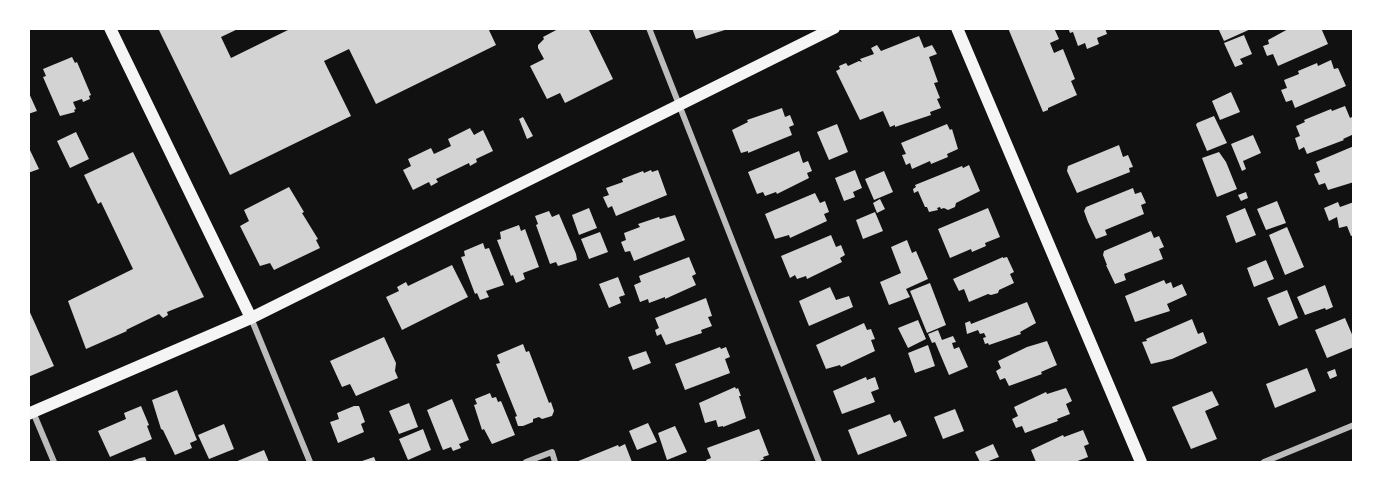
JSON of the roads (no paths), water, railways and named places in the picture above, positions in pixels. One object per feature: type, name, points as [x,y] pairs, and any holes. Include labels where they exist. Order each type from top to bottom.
[{"type":"main road","points":[[110,28],[251,318]]},
{"type":"main road","points":[[31,413],[251,318],[834,28]]},
{"type":"main road","points":[[957,28],[1141,462]]},
{"type":"street","points":[[649,28],[819,462]]},
{"type":"street","points":[[251,318],[310,462]]},
{"type":"street","points":[[31,413],[54,462]]},
{"type":"street","points":[[1264,462],[1353,425]]},
{"type":"street","points":[[526,462],[552,452],[555,462]]}]
